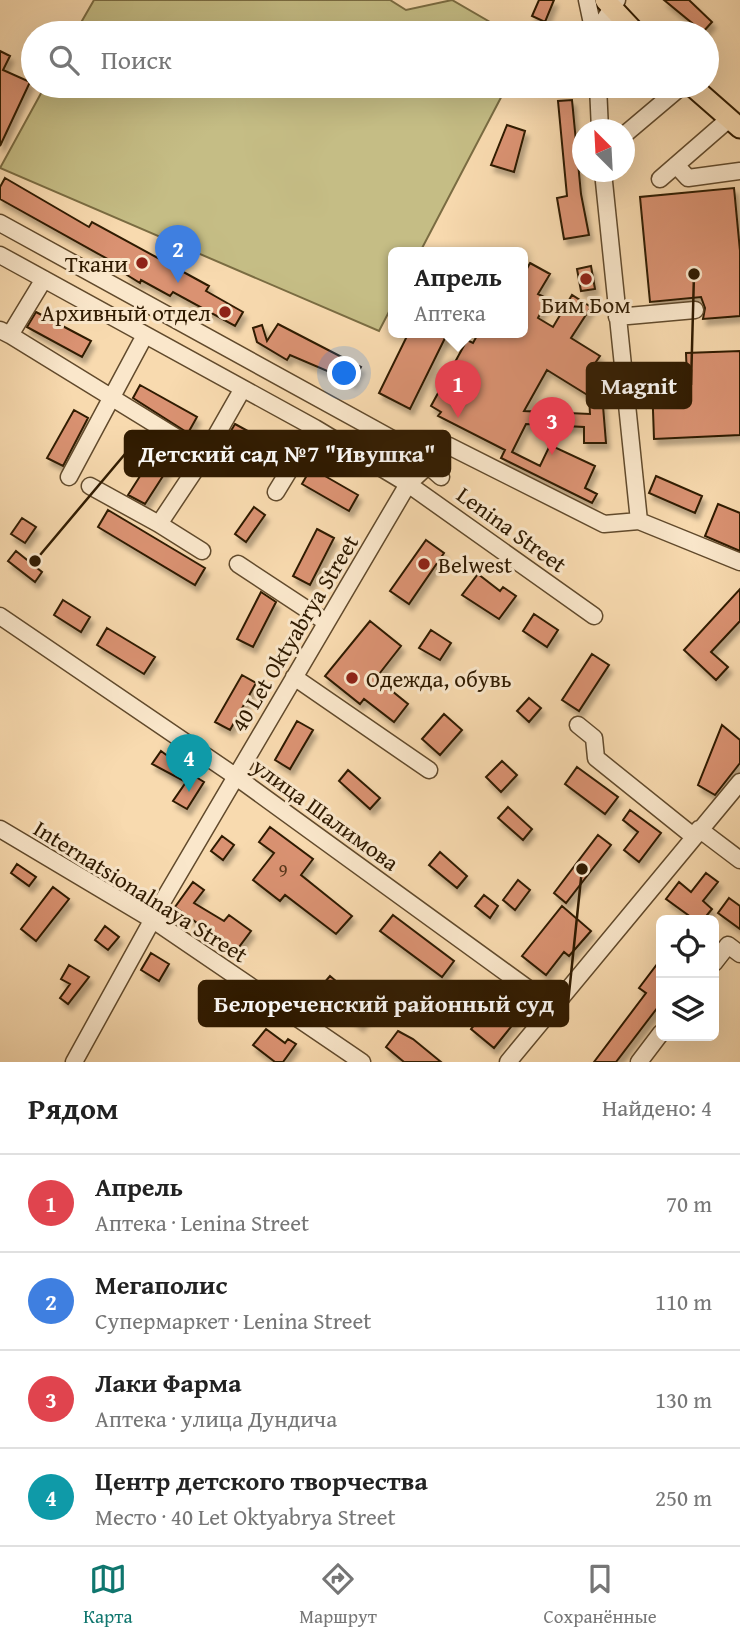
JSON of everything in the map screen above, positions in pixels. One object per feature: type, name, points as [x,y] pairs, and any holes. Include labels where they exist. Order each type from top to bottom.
[{"type":"main road","points":[[611,3],[626,21]]},
{"type":"main road","points":[[706,98],[735,124]]},
{"type":"street","points":[[587,0],[592,21]]},
{"type":"street","points":[[601,21],[611,3]]},
{"type":"street","points":[[598,98],[599,119]]},
{"type":"street","points":[[635,126],[668,98]]},
{"type":"street","points":[[660,179],[735,124]]},
{"type":"street","points":[[676,165],[688,178],[740,171]]},
{"type":"street","points":[[604,182],[639,521],[740,562]]},
{"type":"street","points":[[0,223],[407,447],[435,470]]},
{"type":"street","name":"Lenina Street","points":[[0,254],[144,337],[315,428],[408,484],[594,616]]},
{"type":"street","points":[[44,279],[5,332],[114,396],[205,455]]},
{"type":"street","points":[[617,317],[695,310]]},
{"type":"street","points":[[69,477],[144,337]]},
{"type":"street","points":[[159,524],[205,455],[242,390]]},
{"type":"street","points":[[276,492],[315,428]]},
{"type":"street","name":"40 Let Oktyabrya Street","points":[[74,1062],[235,776],[408,484],[435,470],[449,446],[604,524],[639,521]]},
{"type":"street","points":[[90,486],[202,551]]},
{"type":"street","points":[[238,564],[326,622]]},
{"type":"street","name":"улица Шалимова","points":[[0,616],[235,776],[552,1006]]},
{"type":"street","points":[[294,677],[429,771]]},
{"type":"street","points":[[578,725],[594,738],[596,758],[740,860]]},
{"type":"street","points":[[508,1062],[740,782]]},
{"type":"street","points":[[699,829],[740,849]]},
{"type":"street","name":"Internatsionalnaya Street","points":[[0,830],[153,920],[362,1062]]},
{"type":"street","points":[[719,957],[728,945],[740,954]]},
{"type":"street","points":[[639,1062],[656,1040]]},
{"type":"shaded area","points":[[94,0],[390,0],[406,10],[452,0],[488,21],[82,21]]},
{"type":"shaded area","points":[[38,98],[501,98],[423,247],[388,247],[388,314],[379,331],[0,168]]},
{"type":"building","points":[[539,0],[554,0],[545,21],[532,16]]},
{"type":"building","points":[[664,0],[689,0],[711,21],[690,21]]},
{"type":"building","points":[[0,51],[10,56],[3,70],[21,78],[22,98],[0,146]]},
{"type":"building","points":[[572,100],[572,182],[580,182],[589,235],[564,239],[557,198],[567,196],[558,101]]},
{"type":"building","points":[[507,125],[525,131],[514,172],[491,165]]},
{"type":"building","points":[[5,178],[89,227],[92,222],[209,286],[206,291],[243,312],[235,326],[173,292],[170,296],[141,280],[140,283],[127,275],[129,271],[0,199],[0,187]]},
{"type":"building","points":[[734,188],[740,251],[740,316],[703,319],[705,308],[701,297],[650,302],[640,197]]},
{"type":"building","points":[[530,263],[550,274],[538,294],[548,299],[538,318],[553,327],[572,295],[591,307],[571,338],[600,356],[591,369],[600,369],[606,443],[584,443],[584,427],[526,424],[512,452],[540,466],[550,445],[595,466],[585,488],[597,494],[592,503],[501,458],[505,450],[438,416],[441,412],[431,406],[467,340],[473,343],[476,338],[528,338]],"holes":[[[547,370],[589,396],[590,414],[524,411]]]},
{"type":"building","points":[[591,266],[595,289],[581,291],[577,269]]},
{"type":"building","points":[[36,312],[91,341],[82,357],[27,327]]},
{"type":"building","points":[[278,324],[361,367],[353,382],[290,355],[287,360],[257,342],[253,328],[262,325],[267,341]]},
{"type":"building","points":[[406,338],[445,338],[410,409],[379,393]]},
{"type":"building","points":[[740,351],[740,435],[654,439],[652,382],[687,381],[686,353]]},
{"type":"building","points":[[140,385],[197,417],[188,433],[133,398]]},
{"type":"building","points":[[74,410],[88,418],[63,466],[47,458]]},
{"type":"building","points":[[235,424],[283,450],[274,465],[226,439]]},
{"type":"building","points":[[156,451],[172,462],[145,504],[128,495]]},
{"type":"building","points":[[311,468],[358,495],[349,511],[302,484]]},
{"type":"building","points":[[656,476],[702,496],[695,513],[649,493]]},
{"type":"building","points":[[718,504],[740,513],[740,551],[705,536]]},
{"type":"building","points":[[254,507],[265,515],[246,542],[235,534]]},
{"type":"building","points":[[108,510],[205,568],[195,585],[98,527]]},
{"type":"building","points":[[22,518],[36,527],[25,543],[11,534]]},
{"type":"building","points":[[317,529],[334,538],[310,585],[293,576]]},
{"type":"building","points":[[426,540],[444,553],[409,604],[390,591]]},
{"type":"building","points":[[16,551],[42,572],[35,582],[8,561]]},
{"type":"building","points":[[478,574],[500,591],[503,587],[516,596],[499,619],[462,595]]},
{"type":"building","points":[[740,589],[740,621],[711,652],[728,667],[716,680],[684,650]]},
{"type":"building","points":[[261,592],[276,602],[253,647],[237,639]]},
{"type":"building","points":[[63,600],[90,617],[81,632],[54,615]]},
{"type":"building","points":[[534,614],[558,630],[547,647],[523,631]]},
{"type":"building","points":[[370,621],[401,646],[376,678],[408,704],[394,722],[364,699],[360,704],[325,676]]},
{"type":"building","points":[[107,628],[155,657],[144,674],[97,645]]},
{"type":"building","points":[[431,630],[451,643],[440,660],[419,648]]},
{"type":"building","points":[[592,654],[609,665],[579,711],[562,700]]},
{"type":"building","points":[[242,675],[256,683],[230,730],[215,722]]},
{"type":"building","points":[[529,698],[541,708],[529,722],[517,711]]},
{"type":"building","points":[[444,714],[462,730],[440,755],[422,739]]},
{"type":"building","points":[[297,721],[313,730],[290,769],[275,760]]},
{"type":"building","points":[[722,725],[740,740],[740,763],[715,795],[698,785]]},
{"type":"building","points":[[161,751],[173,760],[172,762],[204,782],[187,809],[173,801],[186,782],[152,764]]},
{"type":"building","points":[[502,761],[517,775],[501,792],[486,777]]},
{"type":"building","points":[[577,767],[618,797],[605,814],[565,784]]},
{"type":"building","points":[[348,770],[380,798],[370,809],[339,781]]},
{"type":"building","points":[[508,807],[532,829],[523,840],[498,818]]},
{"type":"building","points":[[630,810],[661,833],[639,862],[624,850],[638,832],[623,820]]},
{"type":"building","points":[[270,827],[313,859],[301,875],[352,916],[336,934],[285,895],[280,901],[253,880],[274,853],[259,842]]},
{"type":"building","points":[[598,835],[611,845],[566,903],[554,893]]},
{"type":"building","points":[[222,836],[234,845],[223,860],[211,851]]},
{"type":"building","points":[[440,852],[467,876],[457,888],[429,865]]},
{"type":"building","points":[[17,864],[36,877],[29,886],[11,873]]},
{"type":"building","points":[[706,873],[718,882],[703,901],[712,909],[707,915],[688,915],[666,899],[679,882],[691,892]]},
{"type":"building","points":[[518,880],[530,890],[515,910],[503,900]]},
{"type":"building","points":[[193,882],[204,890],[194,903],[224,921],[229,915],[251,931],[236,951],[175,907]]},
{"type":"building","points":[[53,887],[69,899],[36,941],[21,929]]},
{"type":"building","points":[[484,895],[498,906],[490,918],[475,906]]},
{"type":"building","points":[[729,898],[740,906],[740,929],[718,913]]},
{"type":"building","points":[[562,906],[591,931],[569,956],[564,952],[546,975],[522,956]]},
{"type":"building","points":[[393,915],[454,961],[442,977],[380,931]]},
{"type":"building","points":[[105,926],[119,937],[108,950],[95,940]]},
{"type":"building","points":[[151,953],[169,964],[159,981],[141,970]]},
{"type":"building","points":[[69,965],[89,977],[68,1004],[60,998],[70,984],[61,979]]},
{"type":"building","points":[[656,966],[656,1010],[616,1062],[594,1062],[646,993],[639,988]]},
{"type":"building","points":[[330,976],[343,987],[331,1001],[318,990]]},
{"type":"building","points":[[500,994],[523,1012],[494,1048],[471,1029]]},
{"type":"building","points":[[359,998],[373,1009],[360,1025],[346,1014]]},
{"type":"building","points":[[266,1029],[285,1043],[288,1039],[296,1044],[283,1062],[275,1062],[253,1045]]},
{"type":"building","points":[[398,1031],[413,1039],[441,1062],[404,1062],[386,1047]]},
{"type":"place","name":"Ткани","points":[[142,263]]},
{"type":"place","name":"Magnit","points":[[694,274]]},
{"type":"place","name":"Бим Бом","points":[[586,279]]},
{"type":"place","name":"Мегаполис","points":[[178,283]]},
{"type":"place","name":"Архивный отдел","points":[[225,312]]},
{"type":"place","name":"Апрель","points":[[458,418]]},
{"type":"place","name":"Лаки Фарма","points":[[552,455]]},
{"type":"place","name":"Детский сад №7 \"Ивушка\"","points":[[35,561]]},
{"type":"place","name":"Belwest","points":[[424,564]]},
{"type":"place","name":"Одежда, обувь","points":[[352,678]]},
{"type":"place","name":"Центр детского творчества","points":[[189,792]]},
{"type":"place","name":"Белореченский районный суд","points":[[582,869]]}]
